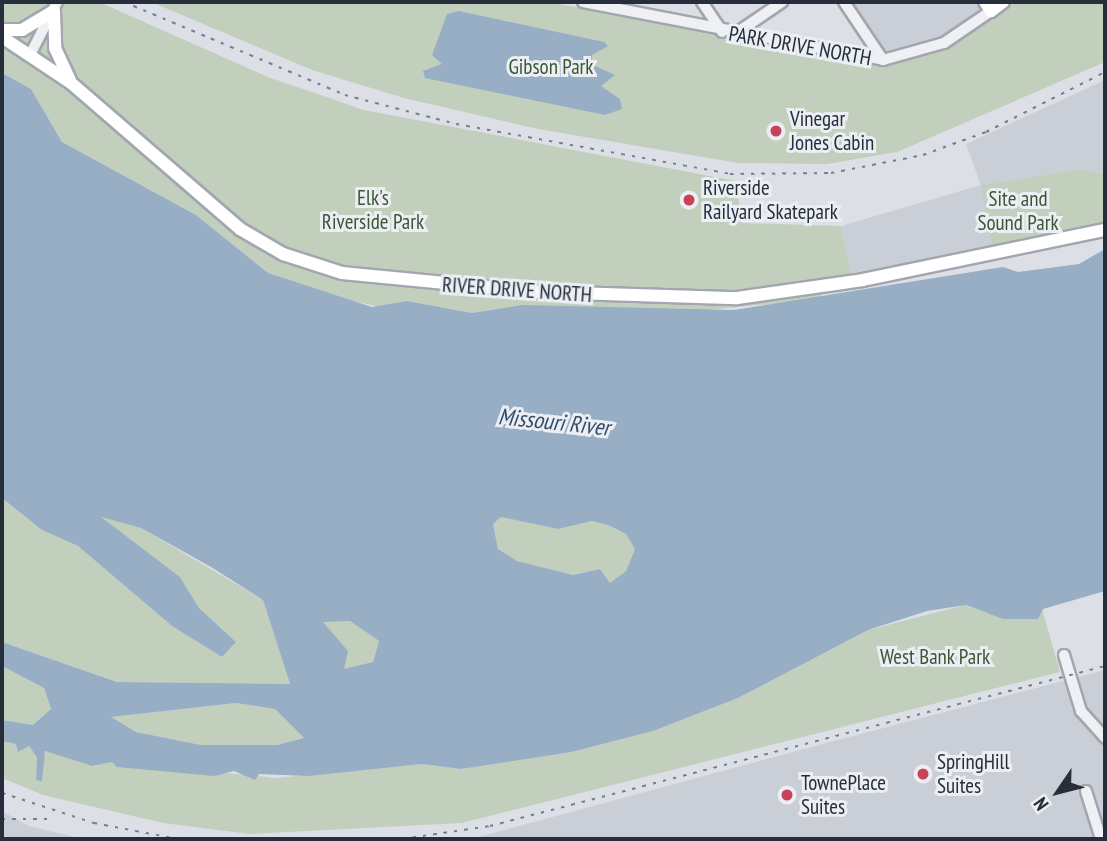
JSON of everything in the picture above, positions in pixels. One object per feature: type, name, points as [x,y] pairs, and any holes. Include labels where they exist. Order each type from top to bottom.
[{"type":"main road","name":"PARK DRIVE NORTH","points":[[988,6],[1003,2]]},
{"type":"main road","points":[[2,30],[22,30],[56,6]]},
{"type":"main road","points":[[56,6],[55,48],[71,83]]},
{"type":"main road","name":"RIVER DRIVE NORTH","points":[[2,37],[71,83],[240,229],[306,263],[377,278],[642,298],[758,297],[1105,230]]},
{"type":"street","name":"PARK DRIVE NORTH","points":[[583,2],[722,32],[883,60],[944,43],[988,6]]},
{"type":"street","points":[[702,2],[722,32]]},
{"type":"street","points":[[735,34],[782,2]]},
{"type":"street","points":[[844,2],[883,60]]},
{"type":"street","points":[[30,55],[56,6]]},
{"type":"street","points":[[1064,655],[1080,711],[1105,738]]},
{"type":"street","points":[[1086,792],[1101,839]]},
{"type":"shaded area","points":[[844,2],[1003,2],[944,43],[883,60]]},
{"type":"shaded area","points":[[1105,80],[1105,175],[1082,169],[982,185],[992,250],[852,279],[841,226],[981,185],[966,144]]},
{"type":"shaded area","points":[[1105,670],[1105,839],[471,839],[815,746]]},
{"type":"shaded area","points":[[2,811],[29,826],[84,839],[2,839]]},
{"type":"green space","name":"Elk's Riverside Park","points":[[2,2],[99,2],[268,77],[364,110],[736,181],[742,223],[841,226],[852,279],[818,285],[822,299],[675,313],[522,305],[472,313],[407,301],[390,309],[311,292],[268,273],[196,215],[62,142],[31,89],[2,73]]},
{"type":"green space","name":"Gibson Park","points":[[151,2],[549,2],[888,66],[954,44],[1015,2],[1104,2],[1105,62],[897,152],[827,164],[738,163],[538,129],[404,98],[312,70]]},
{"type":"green space","name":"Site and Sound Park","points":[[1082,169],[1105,175],[1105,225],[992,250],[981,185]]},
{"type":"green space","points":[[2,498],[42,530],[78,546],[172,626],[222,657],[236,642],[199,608],[180,577],[99,516],[141,528],[263,600],[290,684],[117,682],[2,642]]},
{"type":"green space","points":[[501,517],[558,529],[592,521],[626,534],[635,549],[626,571],[610,583],[600,569],[573,575],[517,561],[498,549],[493,524]]},
{"type":"green space","name":"West Bank Park","points":[[965,605],[989,614],[1042,609],[1060,672],[462,823],[249,834],[163,823],[43,795],[2,778],[2,741],[17,744],[18,751],[29,746],[37,759],[36,780],[46,751],[92,766],[112,762],[276,778],[422,764],[461,769],[653,731],[738,698],[868,630]]},
{"type":"green space","points":[[350,621],[379,641],[373,662],[343,670],[323,622]]},
{"type":"green space","points":[[2,666],[44,688],[51,709],[33,725],[2,720]]},
{"type":"green space","points":[[236,703],[275,709],[304,738],[277,745],[201,745],[136,732],[110,717]]},
{"type":"water","points":[[459,11],[604,42],[608,46],[592,55],[591,64],[615,75],[601,86],[620,99],[622,109],[605,115],[425,78],[423,71],[442,64],[432,55],[447,14]]},
{"type":"water","name":"Missouri River","points":[[2,73],[31,89],[62,142],[196,215],[268,273],[372,307],[407,301],[472,313],[522,305],[734,310],[1003,267],[1018,272],[1079,264],[1105,249],[1105,591],[1043,609],[1038,619],[1003,619],[966,605],[927,611],[868,630],[738,698],[653,731],[571,752],[461,769],[422,764],[308,776],[259,774],[255,780],[234,771],[214,776],[117,767],[112,762],[92,766],[45,751],[42,781],[36,780],[37,758],[29,746],[18,752],[16,744],[2,741],[2,720],[33,725],[51,709],[44,688],[2,666],[2,642],[117,682],[290,684],[263,600],[141,528],[101,517],[180,577],[199,608],[236,642],[222,657],[172,626],[78,546],[42,530],[2,498]],"holes":[[[501,517],[558,529],[592,521],[626,534],[635,549],[626,571],[610,583],[600,569],[573,575],[517,561],[498,549],[493,524]],[[350,621],[379,641],[373,662],[344,669],[348,651],[323,622]],[[236,703],[275,709],[304,738],[277,745],[201,745],[136,732],[111,717]]]},
{"type":"railway","points":[[124,2],[345,95],[456,124],[730,174],[831,173],[923,155],[986,132],[1105,72]]},
{"type":"railway","points":[[402,839],[490,826],[1105,666]]},
{"type":"railway","points":[[2,793],[94,823],[178,839]]},
{"type":"railway","points":[[2,819],[50,819]]},
{"type":"place","name":"Vinegar Jones Cabin","points":[[776,131]]},
{"type":"place","name":"Riverside Railyard Skatepark","points":[[689,200]]},
{"type":"place","name":"SpringHill Suites","points":[[923,774]]},
{"type":"place","name":"TownePlace Suites","points":[[787,795]]}]
